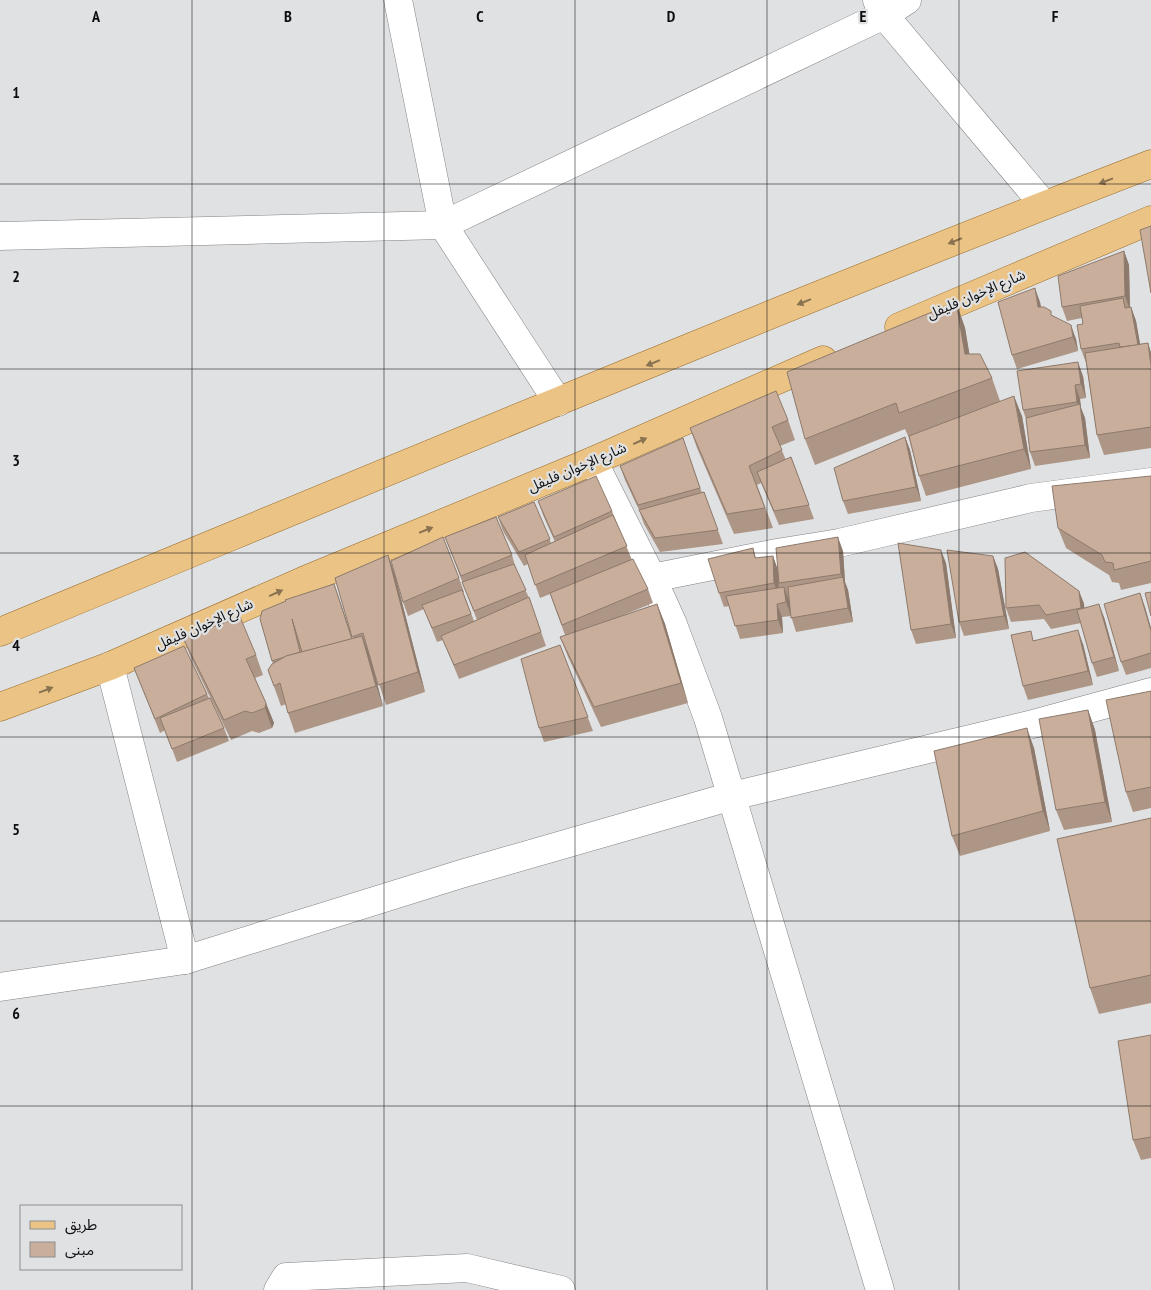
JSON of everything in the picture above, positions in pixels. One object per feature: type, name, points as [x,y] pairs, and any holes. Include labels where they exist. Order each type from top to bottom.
[{"type":"main road","points":[[0,632],[558,402],[1044,205],[1151,164]]},
{"type":"main road","name":"شارع الإخوان فليفل","points":[[880,335],[1151,220]]},
{"type":"main road","name":"شارع الإخوان فليفل","points":[[0,707],[110,666],[303,581],[593,461],[844,351]]},
{"type":"street","points":[[398,0],[443,224],[558,402]]},
{"type":"street","points":[[0,236],[443,224],[881,7],[907,0]]},
{"type":"street","points":[[881,7],[1044,205]]},
{"type":"street","points":[[593,461],[672,622],[708,718],[880,1290]]},
{"type":"street","points":[[652,578],[777,553],[840,543],[1031,498],[1151,482]]},
{"type":"street","points":[[110,666],[185,960]]},
{"type":"street","points":[[0,987],[185,960],[461,874],[732,796],[1033,724],[1151,692]]},
{"type":"street","points":[[278,1290],[286,1277],[466,1268],[561,1290]]},
{"type":"building","points":[[1151,226],[1151,293],[1140,230]]},
{"type":"building","points":[[1124,251],[1125,296],[1062,307],[1058,276]]},
{"type":"building","points":[[1035,288],[1038,307],[1044,307],[1051,311],[1051,315],[1071,325],[1073,337],[1012,355],[998,302]]},
{"type":"building","points":[[1123,298],[1125,308],[1131,307],[1138,345],[1120,347],[1119,343],[1081,349],[1077,325],[1083,324],[1080,306]]},
{"type":"building","points":[[956,302],[965,354],[980,354],[992,378],[899,413],[896,403],[805,439],[787,372]]},
{"type":"building","points":[[1148,343],[1151,366],[1151,427],[1097,435],[1085,353]]},
{"type":"building","points":[[1078,362],[1081,384],[1075,385],[1077,402],[1023,410],[1017,371]]},
{"type":"building","points":[[776,391],[788,420],[772,427],[782,450],[749,466],[765,508],[727,514],[690,428]]},
{"type":"building","points":[[1014,396],[1024,449],[919,476],[909,436]]},
{"type":"building","points":[[1080,404],[1085,445],[1030,452],[1026,418]]},
{"type":"building","points":[[905,437],[916,487],[843,501],[834,468]]},
{"type":"building","points":[[683,438],[700,488],[638,505],[620,466]]},
{"type":"building","points":[[791,457],[809,505],[774,511],[757,472]]},
{"type":"building","points":[[596,476],[612,511],[554,537],[538,501]]},
{"type":"building","points":[[1151,476],[1151,561],[1114,570],[1113,563],[1105,562],[1102,555],[1058,528],[1052,486]]},
{"type":"building","points":[[704,492],[718,530],[655,538],[639,510]]},
{"type":"building","points":[[534,502],[550,539],[519,552],[498,517]]},
{"type":"building","points":[[613,515],[627,546],[535,585],[525,555]]},
{"type":"building","points":[[496,517],[512,555],[461,576],[445,537]]},
{"type":"building","points":[[443,537],[459,578],[403,602],[391,561]]},
{"type":"building","points":[[838,537],[841,574],[779,583],[776,548]]},
{"type":"building","points":[[898,543],[941,550],[951,624],[911,630]]},
{"type":"building","points":[[753,548],[755,558],[773,556],[774,583],[719,593],[708,559]]},
{"type":"building","points":[[947,550],[993,556],[1004,616],[959,622]]},
{"type":"building","points":[[1025,552],[1079,591],[1081,608],[1046,615],[1039,605],[1006,608],[1005,558]]},
{"type":"building","points":[[388,555],[418,672],[378,685],[363,633],[352,637],[335,578]]},
{"type":"building","points":[[633,559],[648,589],[562,625],[550,593]]},
{"type":"building","points":[[514,564],[526,590],[474,611],[462,582]]},
{"type":"building","points":[[843,577],[848,608],[791,618],[788,587]]},
{"type":"building","points":[[334,584],[352,639],[302,652],[292,619],[300,652],[272,661],[260,619],[262,611],[285,600]]},
{"type":"building","points":[[784,587],[786,602],[777,604],[778,620],[735,626],[726,596]]},
{"type":"building","points":[[462,590],[471,614],[432,628],[422,605]]},
{"type":"building","points":[[1151,592],[1151,616],[1145,593]]},
{"type":"building","points":[[1140,593],[1151,631],[1151,653],[1121,662],[1104,604]]},
{"type":"building","points":[[529,597],[541,632],[454,665],[441,636]]},
{"type":"building","points":[[657,604],[681,683],[594,707],[560,637]]},
{"type":"building","points":[[1099,604],[1114,657],[1092,663],[1077,610]]},
{"type":"building","points":[[240,617],[256,655],[246,659],[266,703],[265,708],[252,713],[245,711],[224,720],[183,638]]},
{"type":"building","points":[[1078,630],[1088,671],[1023,686],[1011,635],[1031,631],[1033,641]]},
{"type":"building","points":[[362,636],[376,686],[288,713],[280,683],[274,686],[268,670],[272,664],[286,656]]},
{"type":"building","points":[[560,645],[588,717],[539,728],[521,659]]},
{"type":"building","points":[[184,646],[207,694],[155,719],[134,668]]},
{"type":"building","points":[[1151,691],[1151,787],[1126,792],[1106,700]]},
{"type":"building","points":[[210,698],[224,728],[172,749],[160,718]]},
{"type":"building","points":[[1088,710],[1105,802],[1056,810],[1039,719]]},
{"type":"building","points":[[1027,728],[1043,811],[952,836],[934,751]]},
{"type":"building","points":[[1151,818],[1151,975],[1090,988],[1057,839]]},
{"type":"building","points":[[1151,1035],[1151,1137],[1133,1140],[1118,1041]]}]
